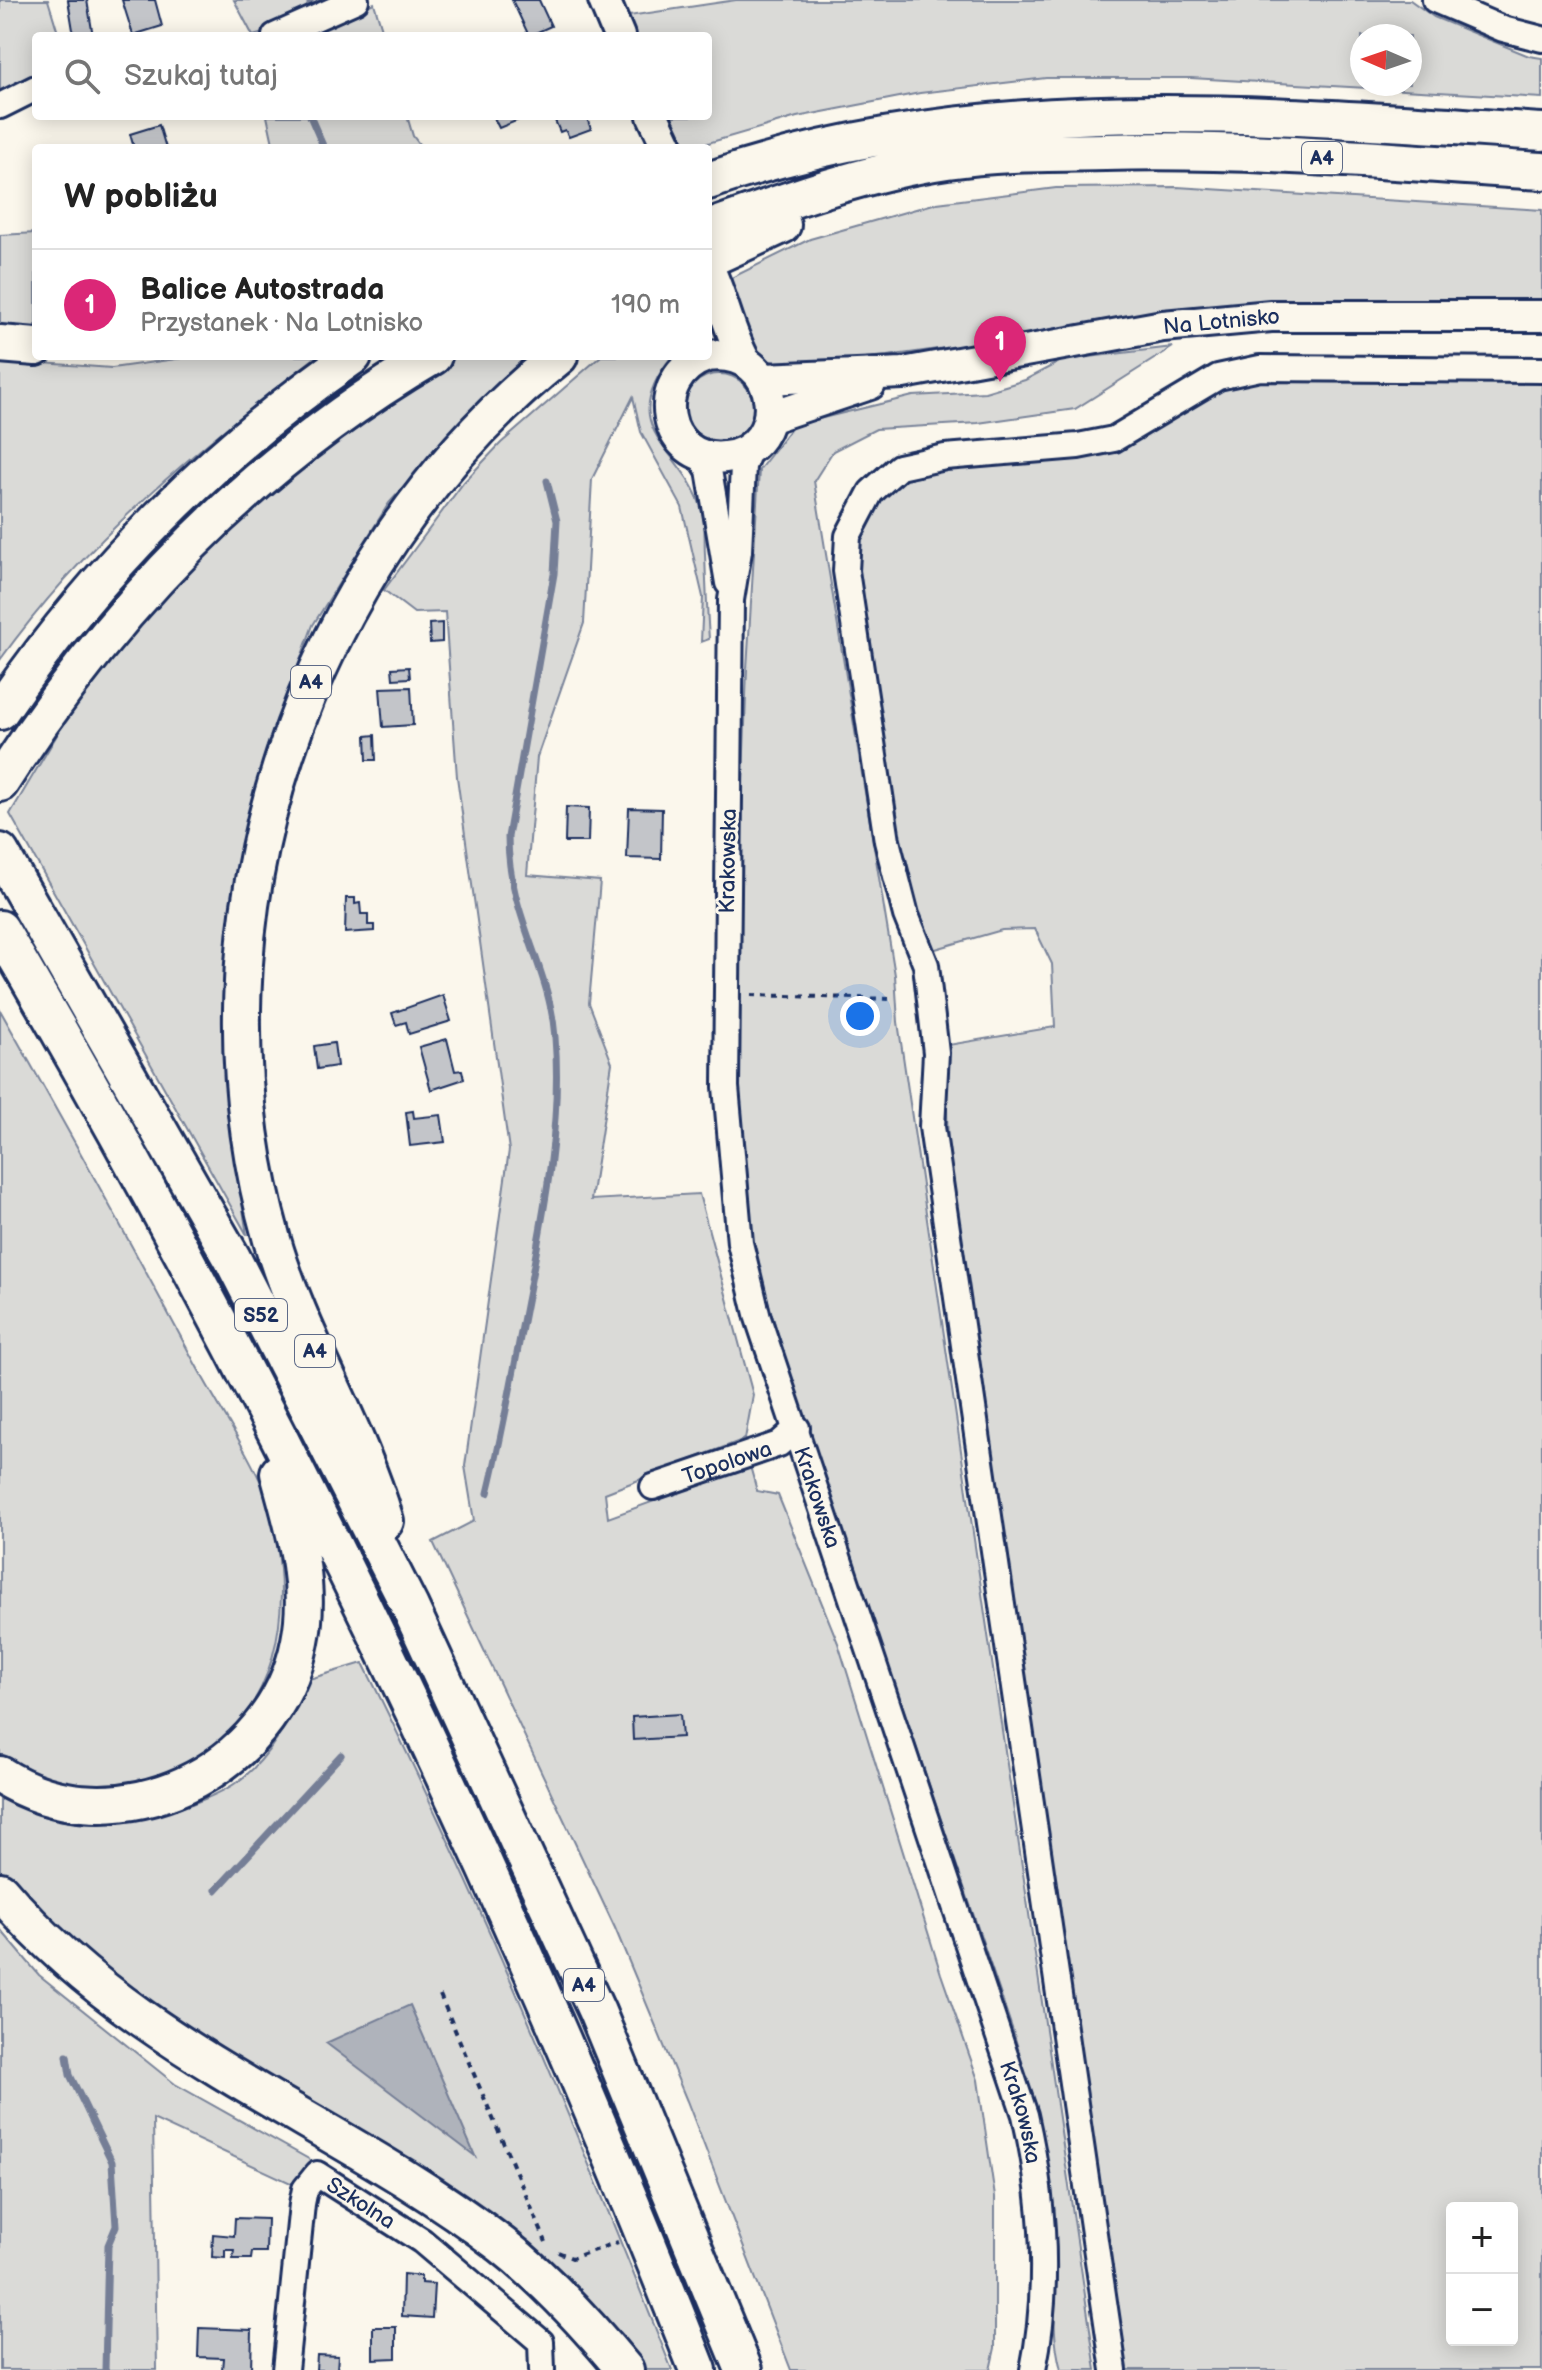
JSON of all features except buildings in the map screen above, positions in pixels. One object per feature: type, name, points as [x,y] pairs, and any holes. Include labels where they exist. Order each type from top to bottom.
[{"type":"highway","name":"A4","points":[[712,180],[759,165],[900,134],[1020,118],[1091,113],[1233,114],[1542,132]]},
{"type":"highway","name":"A4","points":[[712,257],[774,218],[900,188],[1103,152],[1231,152],[1542,171]]},
{"type":"highway","points":[[712,228],[774,218]]},
{"type":"highway","points":[[0,344],[32,347]]},
{"type":"highway","points":[[3,706],[98,584],[145,533],[234,448],[348,360]]},
{"type":"highway","points":[[0,783],[99,644],[196,534],[301,443],[351,406],[426,360]]},
{"type":"highway","name":"A4","points":[[554,360],[510,398],[444,469],[405,517],[346,610],[306,694],[272,797],[247,935],[244,979],[246,1088],[251,1138],[272,1241],[313,1345],[371,1472],[410,1607],[597,2012],[744,2370]]},
{"type":"highway","name":"S52","points":[[0,852],[232,1258],[410,1607]]},
{"type":"highway","name":"S52","points":[[0,929],[125,1149],[257,1395]]},
{"type":"highway","points":[[0,1775],[28,1791],[75,1803],[116,1803],[154,1797],[197,1781],[213,1770],[236,1753],[267,1717],[293,1670],[305,1599],[298,1539],[257,1395]]},
{"type":"highway","points":[[257,1395],[384,1648],[492,1877],[697,2366]]},
{"type":"highway","points":[[0,1891],[52,1947],[143,2022],[223,2074],[402,2177],[504,2247],[565,2303],[625,2370]]},
{"type":"main road","points":[[604,0],[617,32]]},
{"type":"main road","points":[[655,120],[666,144]]},
{"type":"main road","points":[[697,360],[678,375],[670,391],[668,410],[673,428],[684,443],[699,454],[726,457],[751,446],[763,434],[771,402],[737,346],[724,300],[712,275]]},
{"type":"main road","name":"Na Lotnisko","points":[[769,418],[903,373],[1163,326],[1359,315],[1542,316]]},
{"type":"main road","points":[[712,357],[732,356],[754,370]]},
{"type":"main road","name":"Na Lotnisko","points":[[754,370],[903,373]]},
{"type":"street","points":[[284,32],[356,0]]},
{"type":"street","points":[[1435,0],[1503,29],[1542,39]]},
{"type":"street","points":[[0,106],[32,90]]},
{"type":"street","points":[[1114,2370],[932,1127],[936,1053],[931,999],[926,965],[906,915],[887,841],[846,571],[848,536],[871,492],[899,467],[945,457],[1078,446],[1114,439],[1218,377],[1260,368],[1542,370]]},
{"type":"street","name":"Krakowska","points":[[751,446],[743,466],[739,551],[731,600],[724,993],[730,1168],[740,1243],[758,1318],[1025,2115],[1037,2179],[1043,2245],[1037,2368]]},
{"type":"street","name":"Krakowska","points":[[699,454],[709,470],[731,600]]},
{"type":"street","name":"Topolowa","points":[[653,1487],[779,1444],[797,1428]]},
{"type":"street","name":"Szkolna","points":[[285,2370],[302,2204],[305,2189],[317,2174],[422,2241],[541,2342],[542,2370]]},
{"type":"path","points":[[724,993],[892,999]]},
{"type":"path","points":[[440,1995],[549,2249],[572,2258],[643,2234]]},
{"type":"shaded area","points":[[0,0],[48,0],[58,32],[32,32],[32,85],[0,98]]},
{"type":"shaded area","points":[[234,0],[345,0],[285,27],[251,32]]},
{"type":"shaded area","points":[[736,0],[1410,0],[1434,17],[1529,56],[1542,58],[1542,98],[1422,91],[1422,24],[1350,24],[1350,87],[1191,78],[1046,78],[920,93],[797,117],[705,144],[675,144],[665,120],[712,120],[712,32],[628,32],[622,17]]},
{"type":"shaded area","points":[[374,3],[383,32],[305,32]]},
{"type":"shaded area","points":[[268,120],[408,120],[419,144],[273,144]]},
{"type":"shaded area","points":[[1177,187],[1542,210],[1542,302],[1105,326],[887,356],[784,365],[757,357],[743,338],[731,278],[810,239],[937,203],[1056,188]]},
{"type":"shaded area","points":[[32,233],[32,330],[0,327],[0,235]]},
{"type":"shaded area","points":[[1173,347],[1075,409],[978,423],[876,429],[833,451],[814,481],[895,975],[898,1022],[1096,2370],[1061,2370],[1055,2336],[1057,2260],[1054,2215],[1046,2161],[1027,2081],[1012,2028],[796,1394],[751,1245],[736,1131],[734,1027],[747,669],[759,470],[794,425],[913,396],[985,392],[1025,380],[1063,360]]},
{"type":"shaded area","points":[[0,360],[112,368],[169,360],[312,360],[147,496],[71,573],[0,660]]},
{"type":"shaded area","points":[[451,360],[534,360],[474,410],[389,503],[313,625],[273,734],[245,833],[227,990],[229,1117],[247,1235],[10,814],[89,681],[196,550],[315,449]]},
{"type":"shaded area","points":[[596,360],[669,360],[655,382],[649,404],[650,422],[694,489],[702,511],[709,639],[701,642],[703,597],[682,507],[641,432],[633,397],[592,479],[584,623],[537,757],[527,875],[600,881],[589,1003],[612,1063],[591,1200],[699,1194],[753,1395],[745,1439],[605,1493],[608,1518],[750,1466],[757,1491],[778,1495],[838,1643],[941,1974],[978,2080],[995,2197],[995,2348],[990,2370],[791,2370],[687,2101],[615,1928],[433,1542],[474,1521],[465,1466],[509,1150],[457,777],[445,612],[414,613],[384,590],[464,482],[501,443]]},
{"type":"shaded area","points":[[719,374],[744,384],[754,409],[744,434],[719,444],[694,434],[684,409],[694,384]]},
{"type":"shaded area","points":[[1270,376],[1542,380],[1542,2370],[1121,2370],[1005,1582],[1008,1555],[963,1302],[950,1174],[948,1045],[1055,1027],[1052,964],[1035,929],[1002,930],[932,950],[905,879],[854,564],[866,523],[911,470],[1006,465],[1110,450],[1224,384]]},
{"type":"shaded area","points":[[0,1010],[262,1484],[274,1519],[281,1602],[272,1658],[262,1685],[249,1709],[231,1731],[208,1750],[152,1781],[129,1788],[106,1790],[83,1787],[0,1759]]},
{"type":"shaded area","points":[[363,1663],[525,2013],[672,2370],[644,2370],[602,2317],[179,2030],[25,1905],[0,1872],[0,1794],[43,1815],[88,1824],[133,1819],[182,1807],[224,1790],[252,1770],[280,1733],[309,1679]]},
{"type":"shaded area","points":[[0,1929],[39,1975],[175,2084],[314,2162],[295,2185],[153,2119],[157,2370],[0,2370]]},
{"type":"shaded area","points":[[410,2005],[475,2156],[326,2043]]},
{"type":"waterway","points":[[310,0],[310,6]]},
{"type":"waterway","points":[[312,120],[322,144]]},
{"type":"waterway","points":[[488,1493],[540,1232],[556,1102],[557,1069],[552,1012],[515,891],[508,837],[554,574],[557,521],[547,481]]},
{"type":"waterway","points":[[216,1890],[341,1755]]},
{"type":"waterway","points":[[67,2056],[70,2075],[112,2162],[116,2226],[108,2245],[105,2370]]},
{"type":"place","name":"Balice Autostrada","points":[[1000,382]]}]
